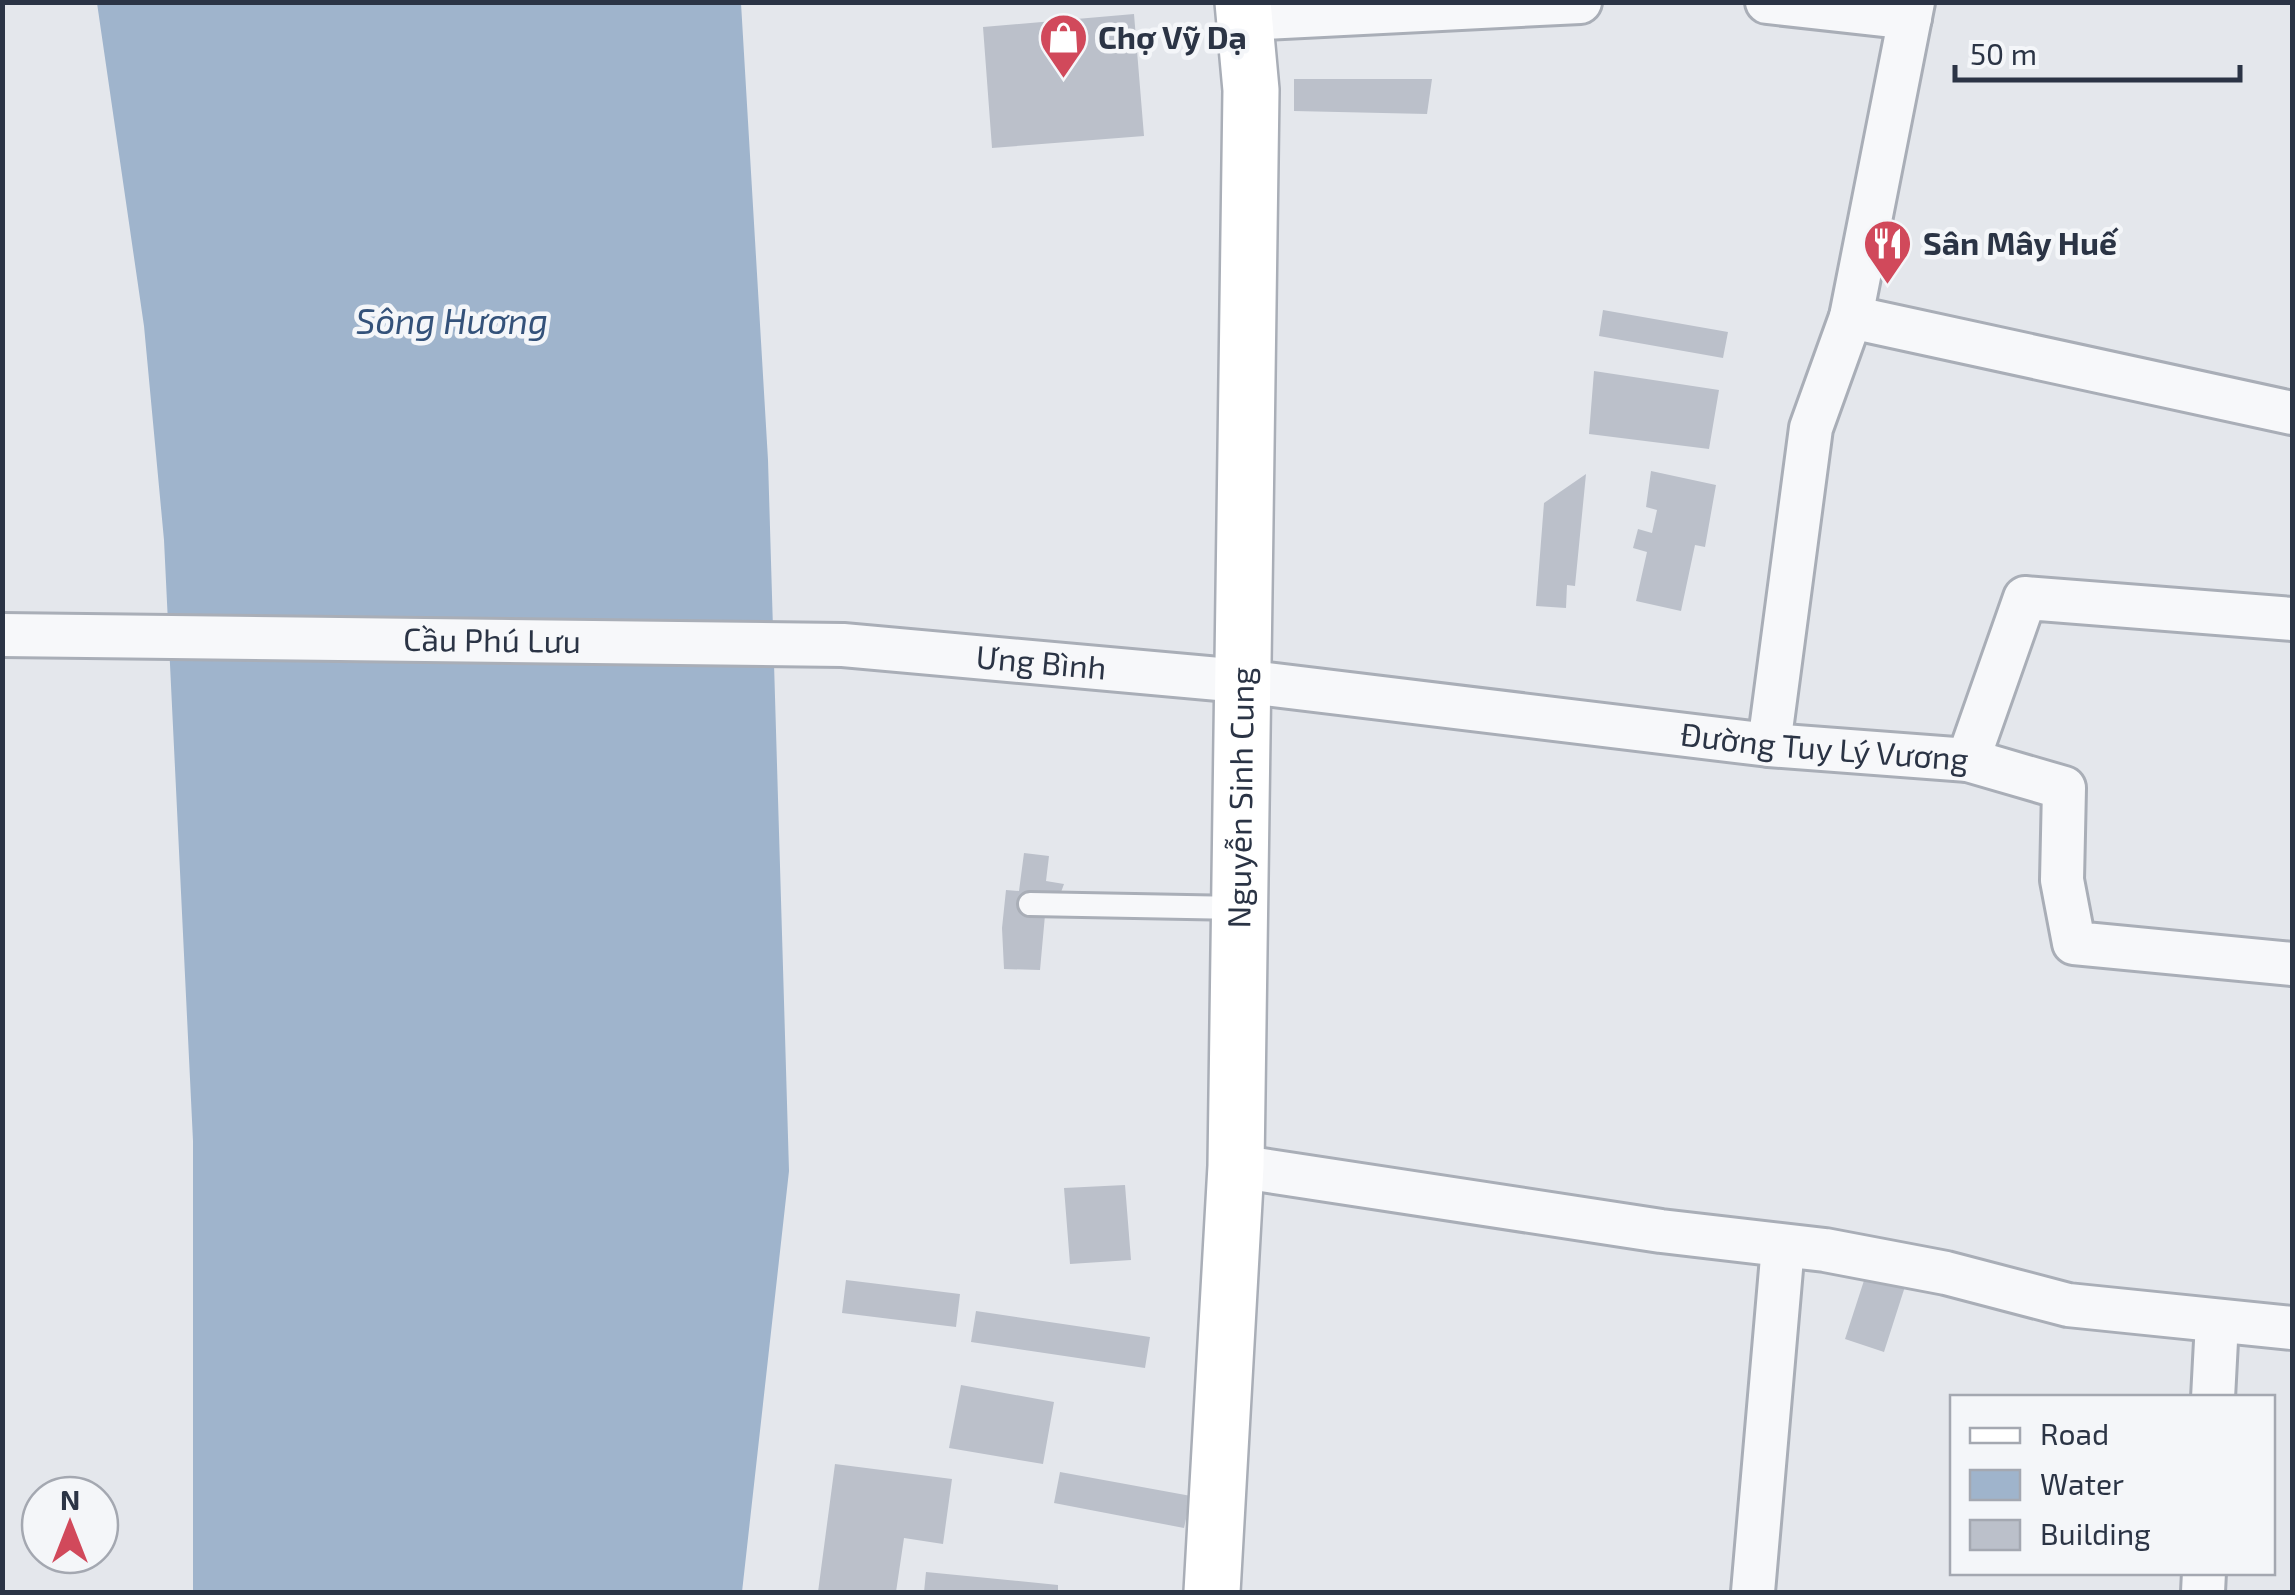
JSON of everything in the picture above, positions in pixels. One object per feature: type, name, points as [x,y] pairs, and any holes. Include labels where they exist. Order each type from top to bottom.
[{"type":"main road","name":"Nguyễn Sinh Cung","points":[[1212,1592],[1236,1166],[1251,90],[1244,11]]},
{"type":"street","points":[[1244,11],[1580,2]]},
{"type":"street","points":[[1767,2],[1912,10],[1851,317],[1810,428],[1769,745]]},
{"type":"street","points":[[1851,317],[2292,414]]},
{"type":"street","name":"Đường Tuy Lý Vương","points":[[1241,681],[1769,745],[1968,760],[2025,598],[2292,619]]},
{"type":"street","name":"Cầu Phú Lưu","points":[[2,636],[844,645]]},
{"type":"street","name":"Ưng Bình","points":[[844,645],[1241,681]]},
{"type":"street","points":[[1968,760],[2064,788],[2062,880],[2074,944],[2292,964]]},
{"type":"street","points":[[1236,1166],[1946,1273],[2068,1305],[2292,1328]]},
{"type":"street","points":[[1753,1592],[1783,1246]]},
{"type":"street","points":[[2213,1395],[2217,1322]]},
{"type":"lane","points":[[1030,904],[1239,908]]},
{"type":"water","name":"Sông Hương","points":[[97,3],[741,3],[768,460],[789,1171],[742,1592],[193,1592],[193,1141],[164,540],[144,326]]},
{"type":"building","name":"Chợ Vỹ Dạ","points":[[1134,14],[1144,136],[992,148],[983,27]]},
{"type":"building","points":[[1294,79],[1432,79],[1427,114],[1294,111]]},
{"type":"building","points":[[1603,310],[1728,332],[1723,358],[1599,336]]},
{"type":"building","points":[[1594,371],[1719,390],[1709,449],[1589,434]]},
{"type":"building","points":[[1651,471],[1716,485],[1705,547],[1695,545],[1681,611],[1636,601],[1647,552],[1633,548],[1638,529],[1652,533],[1657,510],[1646,507]]},
{"type":"building","points":[[1586,474],[1575,586],[1567,585],[1566,608],[1536,606],[1544,503]]},
{"type":"building","points":[[1024,853],[1049,856],[1046,881],[1064,884],[1060,895],[1047,893],[1040,970],[1004,969],[1002,928],[1006,890],[1019,891]]},
{"type":"building","points":[[1125,1185],[1131,1260],[1070,1264],[1064,1188]]},
{"type":"building","points":[[1870,1262],[1909,1274],[1884,1352],[1845,1339]]},
{"type":"building","points":[[846,1280],[960,1294],[956,1327],[842,1313]]},
{"type":"building","points":[[976,1311],[1150,1337],[1145,1368],[971,1342]]},
{"type":"building","points":[[961,1385],[1054,1402],[1043,1464],[949,1448]]},
{"type":"building","points":[[835,1464],[952,1479],[943,1544],[904,1538],[896,1592],[818,1592]]},
{"type":"building","points":[[1060,1472],[1191,1496],[1184,1528],[1054,1503]]},
{"type":"building","points":[[926,1572],[1058,1585],[1058,1592],[924,1592]]},
{"type":"place","name":"Chợ Vỹ Dạ","points":[[1063,80]]},
{"type":"place","name":"Sân Mây Huế","points":[[1888,286]]}]
